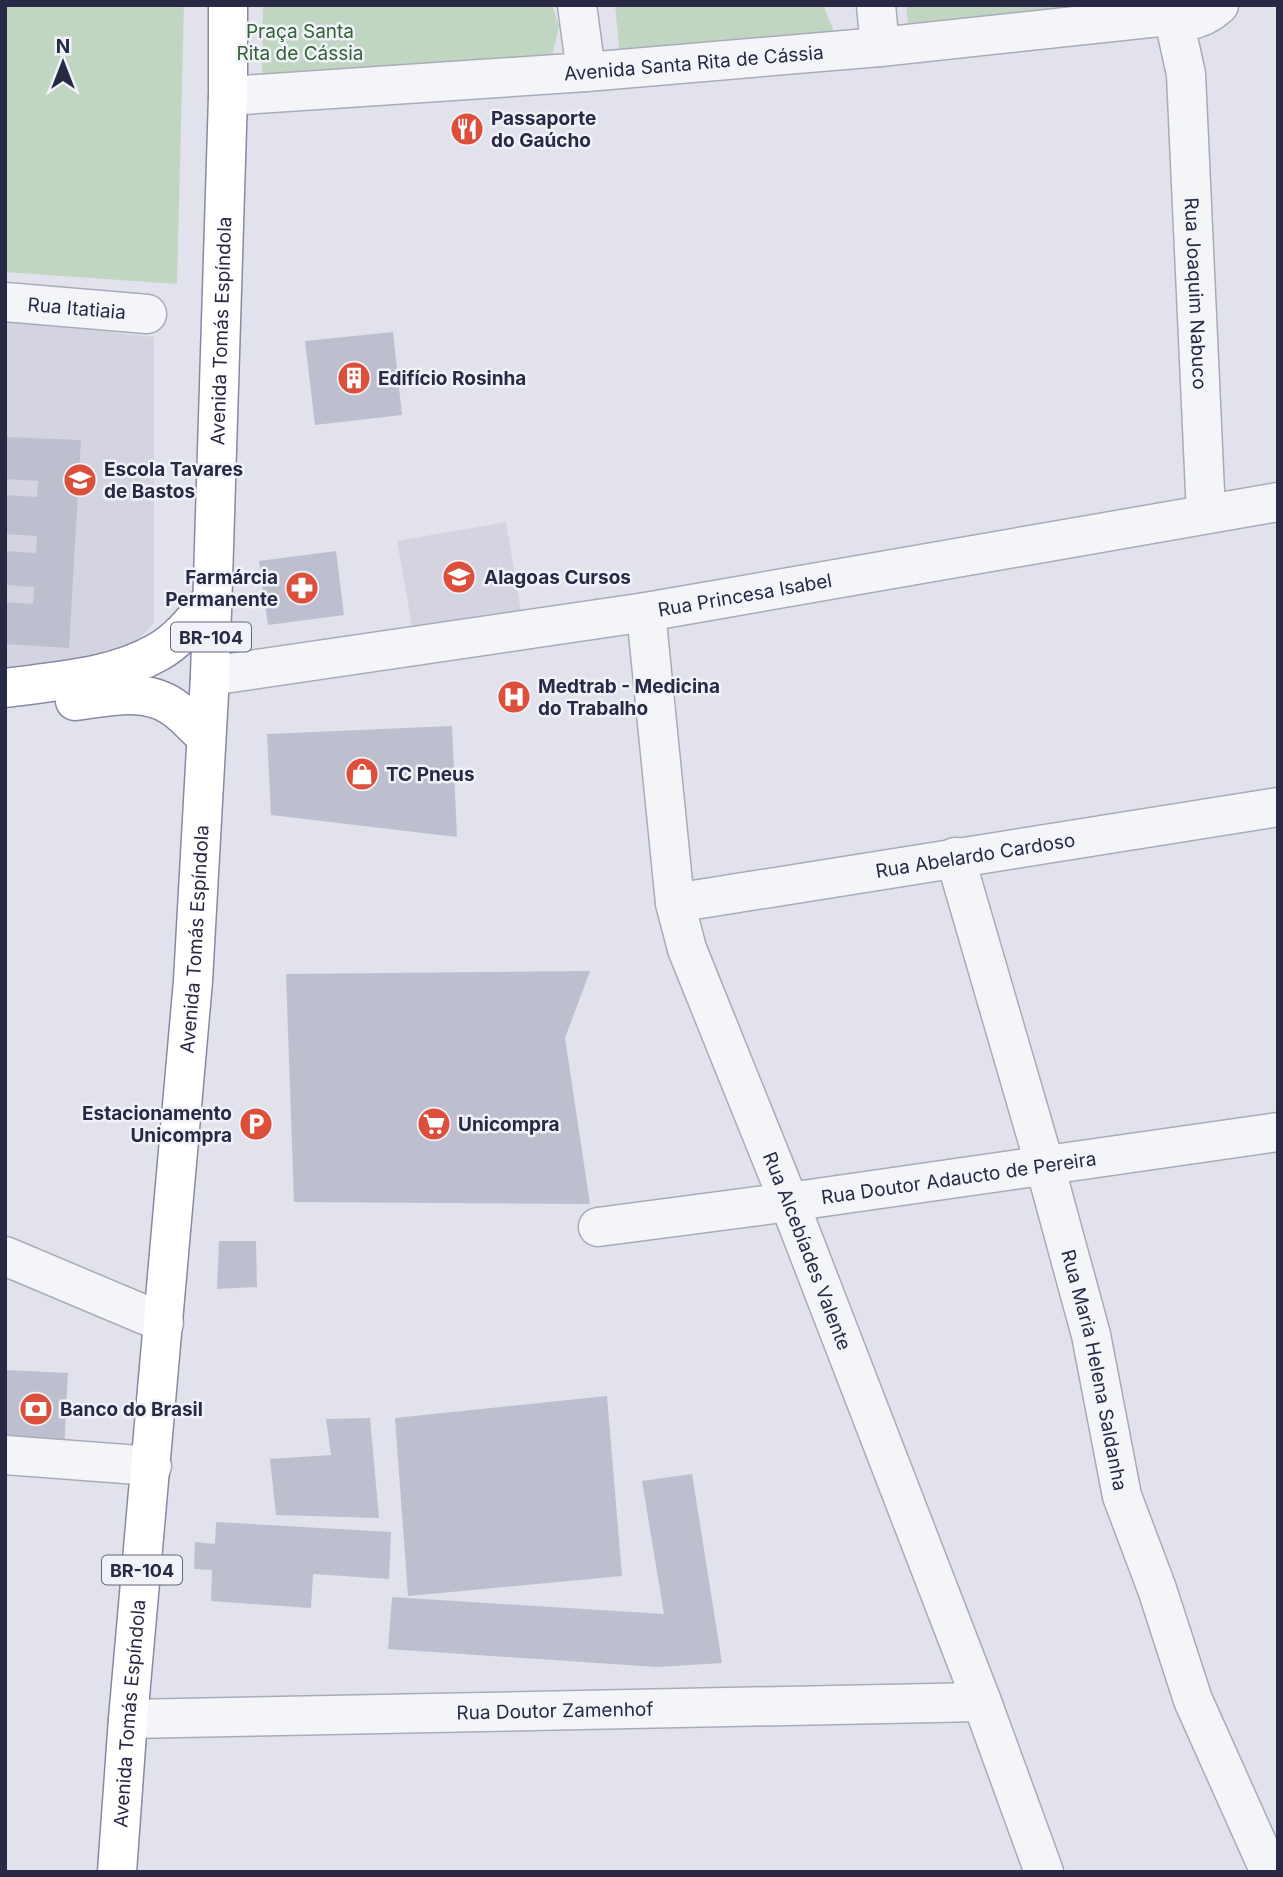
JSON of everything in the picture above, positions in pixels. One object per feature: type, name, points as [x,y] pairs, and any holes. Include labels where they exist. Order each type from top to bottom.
[{"type":"highway","name":"Avenida Tomás Espíndola","points":[[117,1872],[193,981],[210,676],[228,96],[228,5]]},
{"type":"highway","points":[[5,688],[72,679],[122,668],[159,652],[183,632],[212,599]]},
{"type":"highway","points":[[5,713],[119,695],[147,696],[173,707],[206,737]]},
{"type":"street","points":[[578,5],[586,72]]},
{"type":"street","points":[[876,5],[880,47]]},
{"type":"street","name":"Avenida Santa Rita de Cássia","points":[[228,96],[586,72],[880,47],[1178,14]]},
{"type":"street","name":"Rua Joaquim Nabuco","points":[[1178,14],[1186,74],[1206,514]]},
{"type":"street","name":"Rua Itatiaia","points":[[5,302],[147,314]]},
{"type":"street","name":"Rua Princesa Isabel","points":[[210,676],[646,612],[1278,502]]},
{"type":"street","name":"Rua Alcebíades Valente","points":[[646,612],[675,903],[687,949],[789,1202],[982,1702],[1044,1872]]},
{"type":"street","name":"Rua Abelardo Cardoso","points":[[675,903],[1278,807]]},
{"type":"street","name":"Rua Maria Helena Saldanha","points":[[955,857],[1091,1335],[1122,1496],[1157,1588],[1193,1700],[1270,1872]]},
{"type":"street","name":"Rua Doutor Adaucto de Pereira","points":[[598,1227],[1278,1132]]},
{"type":"street","points":[[5,1256],[164,1323]]},
{"type":"street","points":[[5,1455],[152,1466]]},
{"type":"street","name":"Rua Doutor Zamenhof","points":[[128,1719],[982,1702]]},
{"type":"shaded area","name":"Escola Tavares de Bastos","points":[[5,320],[154,337],[154,623],[125,653],[5,667]]},
{"type":"shaded area","name":"Alagoas Cursos","points":[[506,522],[521,612],[413,631],[397,541]]},
{"type":"green space","points":[[5,5],[184,5],[177,284],[5,272]]},
{"type":"green space","name":"Praça Santa Rita de Cássia","points":[[263,5],[552,5],[559,26],[553,53],[532,63],[262,81]]},
{"type":"green space","points":[[615,5],[823,5],[836,36],[620,55]]},
{"type":"green space","points":[[906,5],[1128,5],[909,34]]},
{"type":"building","name":"Edifício Rosinha","points":[[393,332],[402,415],[315,425],[305,341]]},
{"type":"building","points":[[5,437],[81,440],[69,648],[5,644],[5,602],[33,604],[34,587],[5,585],[5,551],[36,553],[37,536],[5,534],[5,495],[37,497],[38,481],[5,479]]},
{"type":"building","name":"Farmárcia Permanente","points":[[336,551],[344,615],[268,625],[259,561]]},
{"type":"building","name":"TC Pneus","points":[[452,726],[457,837],[271,815],[267,734]]},
{"type":"building","name":"Unicompra","points":[[590,971],[565,1038],[590,1204],[294,1202],[286,974]]},
{"type":"building","points":[[219,1241],[256,1241],[257,1287],[217,1289]]},
{"type":"building","name":"Banco do Brasil","points":[[5,1370],[68,1373],[64,1449],[5,1446]]},
{"type":"building","points":[[607,1396],[622,1576],[408,1596],[395,1418]]},
{"type":"building","points":[[370,1418],[379,1518],[276,1515],[270,1459],[331,1455],[326,1419]]},
{"type":"building","points":[[692,1474],[722,1663],[657,1667],[388,1649],[392,1597],[664,1614],[642,1481]]},
{"type":"building","points":[[216,1522],[391,1532],[389,1579],[313,1574],[311,1608],[211,1601],[212,1570],[194,1569],[195,1542],[215,1544]]},
{"type":"place","name":"Passaporte do Gaúcho","points":[[467,129]]},
{"type":"place","name":"Edifício Rosinha","points":[[354,378]]},
{"type":"place","name":"Escola Tavares de Bastos","points":[[80,480]]},
{"type":"place","name":"Alagoas Cursos","points":[[459,577]]},
{"type":"place","name":"Farmárcia Permanente","points":[[302,588]]},
{"type":"place","name":"Medtrab - Medicina do Trabalho","points":[[514,697]]},
{"type":"place","name":"TC Pneus","points":[[362,774]]},
{"type":"place","name":"Estacionamento Unicompra","points":[[256,1124]]},
{"type":"place","name":"Unicompra","points":[[434,1124]]},
{"type":"place","name":"Banco do Brasil","points":[[36,1409]]}]
